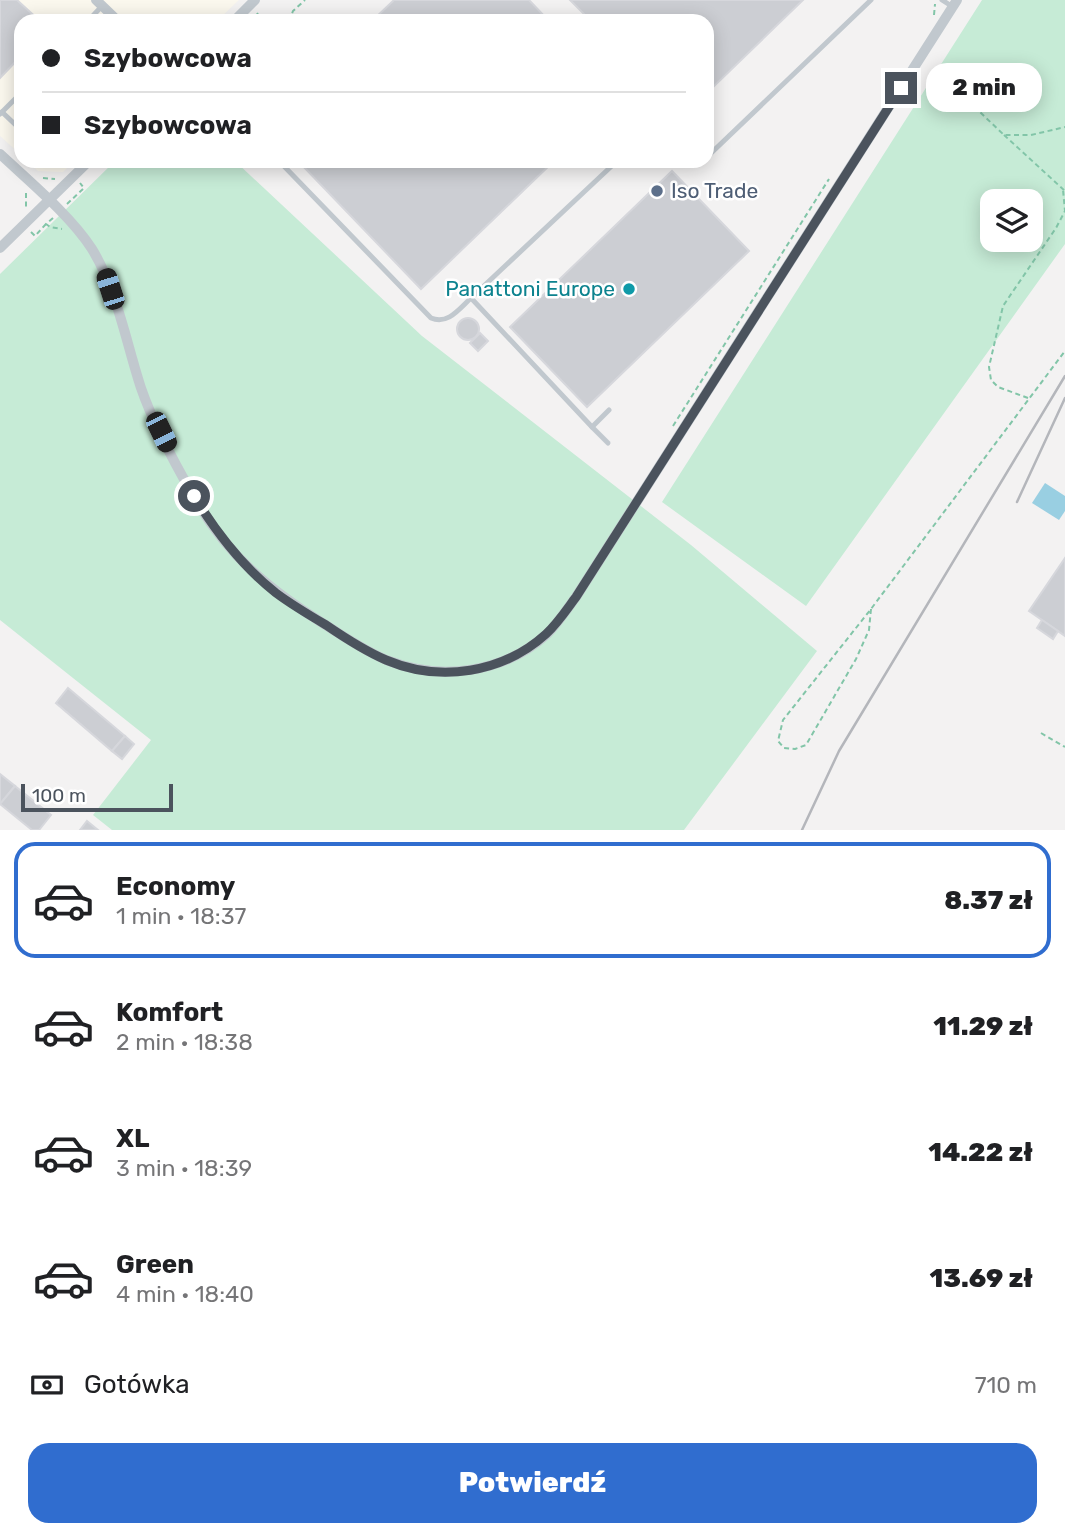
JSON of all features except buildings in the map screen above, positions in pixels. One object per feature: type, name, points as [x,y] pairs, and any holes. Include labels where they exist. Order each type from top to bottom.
[{"type":"street","points":[[244,14],[255,0]]},
{"type":"street","points":[[15,168],[84,238],[99,260],[142,392],[152,414],[194,496],[208,519],[236,554],[278,594],[386,660],[421,670],[474,670],[498,663],[530,647],[547,634],[576,597],[955,4]]},
{"type":"street","points":[[0,154],[14,167]]},
{"type":"street","points":[[0,248],[82,168]]},
{"type":"lane","points":[[714,150],[871,0]]},
{"type":"lane","points":[[942,0],[955,4]]},
{"type":"lane","points":[[1,112],[14,100]]},
{"type":"lane","points":[[286,168],[431,318],[439,321],[447,319],[471,298],[610,168]]},
{"type":"lane","points":[[471,298],[608,443]]},
{"type":"lane","points":[[592,427],[609,410]]},
{"type":"path","points":[[292,14],[305,0]]},
{"type":"path","points":[[933,18],[936,0]]},
{"type":"path","points":[[962,95],[1064,190],[1065,211],[1003,306],[989,367],[991,380],[998,387],[1029,399]]},
{"type":"path","points":[[1004,135],[1031,135],[1065,127]]},
{"type":"path","points":[[671,429],[676,417],[833,173]]},
{"type":"path","points":[[66,231],[46,225],[84,188],[74,177]]},
{"type":"path","points":[[70,201],[72,205]]},
{"type":"path","points":[[871,609],[869,630],[856,659],[806,745],[795,749],[784,748],[778,741],[783,720],[871,609],[1065,351]]},
{"type":"path","points":[[1041,733],[1065,747]]},
{"type":"shaded area","points":[[0,0],[239,0],[224,14],[14,14],[14,149],[0,136]]},
{"type":"shaded area","points":[[35,168],[67,168],[63,172],[38,171]]},
{"type":"green space","points":[[982,0],[1065,0],[1065,244],[806,606],[662,502]]},
{"type":"green space","points":[[108,168],[242,168],[422,336],[691,545],[817,651],[684,830],[112,830],[93,815],[151,740],[0,620],[0,274]]},
{"type":"water","points":[[1045,483],[1065,496],[1065,511],[1059,520],[1032,503]]},
{"type":"railway","points":[[802,830],[839,751],[1065,376]]},
{"type":"railway","points":[[1017,502],[1065,398]]},
{"type":"place","name":"Iso Trade","points":[[657,191]]},
{"type":"place","name":"Panattoni Europe","points":[[629,289]]},
{"type":"route","points":[[194,496],[219,534],[258,577],[278,594],[386,660],[421,670],[459,672],[513,657],[547,634],[576,597],[901,88]]}]
